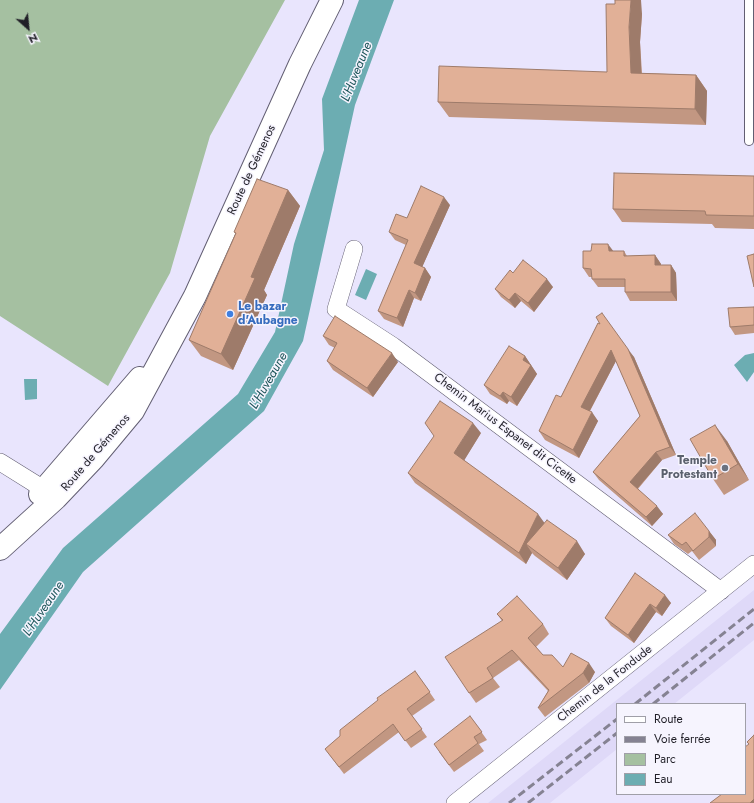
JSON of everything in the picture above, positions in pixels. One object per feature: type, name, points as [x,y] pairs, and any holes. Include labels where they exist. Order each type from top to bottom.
[{"type":"main road","name":"Route de Gémenos","points":[[0,549],[51,493],[172,340],[195,296],[300,64],[332,0]]},
{"type":"main road","name":"Route de Gémenos","points":[[0,531],[51,493]]},
{"type":"street","name":"Chemin Marius Espanet dit Cicette","points":[[354,249],[336,308],[393,346],[721,591]]},
{"type":"street","points":[[0,462],[51,493]]},
{"type":"street","name":"Chemin de la Fondude","points":[[455,803],[754,564]]},
{"type":"lane","points":[[748,141],[749,0]]},
{"type":"shaded area","points":[[754,590],[754,640],[675,703],[616,703],[616,750],[550,803],[488,803]]},
{"type":"green space","points":[[0,0],[285,0],[210,136],[170,273],[108,386],[0,316]]},
{"type":"water","name":"L'Huveaune","points":[[359,0],[394,0],[355,105],[303,341],[264,411],[83,572],[0,690],[0,634],[63,548],[238,394],[275,332],[294,244],[324,150],[322,99]]},
{"type":"water","points":[[366,269],[377,274],[366,300],[355,295]]},
{"type":"water","points":[[754,353],[754,372],[747,382],[734,365],[745,355]]},
{"type":"water","points":[[24,379],[37,379],[37,399],[25,400]]},
{"type":"building","points":[[615,0],[631,0],[629,27],[631,73],[696,75],[695,109],[438,102],[439,66],[607,72],[606,4],[615,4]]},
{"type":"building","points":[[614,173],[754,176],[754,216],[706,215],[705,211],[613,209]]},
{"type":"building","points":[[257,179],[288,190],[251,277],[255,278],[221,354],[189,340],[236,233],[234,232]]},
{"type":"building","points":[[421,186],[444,197],[414,263],[425,268],[415,293],[409,290],[397,318],[378,311],[408,240],[389,232],[396,214],[407,218]]},
{"type":"building","points":[[592,244],[608,244],[609,251],[624,251],[624,256],[655,255],[655,265],[671,265],[671,292],[625,292],[625,279],[592,279],[591,269],[583,268],[583,251],[591,251]]},
{"type":"building","points":[[754,254],[754,287],[747,256]]},
{"type":"building","points":[[523,260],[547,279],[528,303],[515,293],[509,300],[495,289],[510,270],[513,273]]},
{"type":"building","points":[[754,307],[754,325],[730,327],[728,308]]},
{"type":"building","points":[[602,313],[628,349],[670,447],[656,452],[630,482],[657,506],[646,517],[593,472],[640,416],[611,350],[581,407],[592,412],[573,450],[539,431],[556,395],[561,397],[598,323],[600,324],[596,317]]},
{"type":"building","points":[[335,316],[392,353],[367,388],[327,361],[337,343],[323,336]]},
{"type":"building","points":[[509,346],[525,356],[523,360],[531,365],[511,397],[503,392],[500,396],[484,385]]},
{"type":"building","points":[[440,401],[473,423],[454,453],[538,514],[519,553],[408,473],[434,436],[425,423]]},
{"type":"building","points":[[715,425],[738,464],[713,479],[690,439]]},
{"type":"building","points":[[695,513],[709,531],[709,537],[693,551],[686,542],[682,545],[668,535]]},
{"type":"building","points":[[547,520],[577,541],[558,568],[526,544]]},
{"type":"building","points":[[635,573],[665,595],[656,608],[650,604],[628,635],[605,618]]},
{"type":"building","points":[[517,596],[543,624],[528,638],[543,655],[552,655],[563,667],[571,653],[589,663],[583,673],[538,708],[549,690],[512,650],[487,668],[493,678],[469,693],[445,657],[503,620],[497,614]]},
{"type":"building","points":[[415,671],[430,692],[407,709],[422,729],[405,741],[393,724],[339,767],[325,749],[340,736],[340,730],[378,700],[377,698]]},
{"type":"building","points":[[470,716],[482,732],[474,737],[478,743],[449,765],[434,744]]},
{"type":"building","points":[[754,735],[754,799],[750,803],[710,803],[721,795],[746,795],[746,746],[749,744],[747,742]]},
{"type":"railway","points":[[636,703],[754,609]]},
{"type":"railway","points":[[654,703],[754,623]]},
{"type":"railway","points":[[509,803],[616,720]]},
{"type":"railway","points":[[528,803],[616,734]]},
{"type":"place","name":"Le bazar d'Aubagne","points":[[230,314]]},
{"type":"place","name":"Temple Protestant","points":[[725,468]]}]
